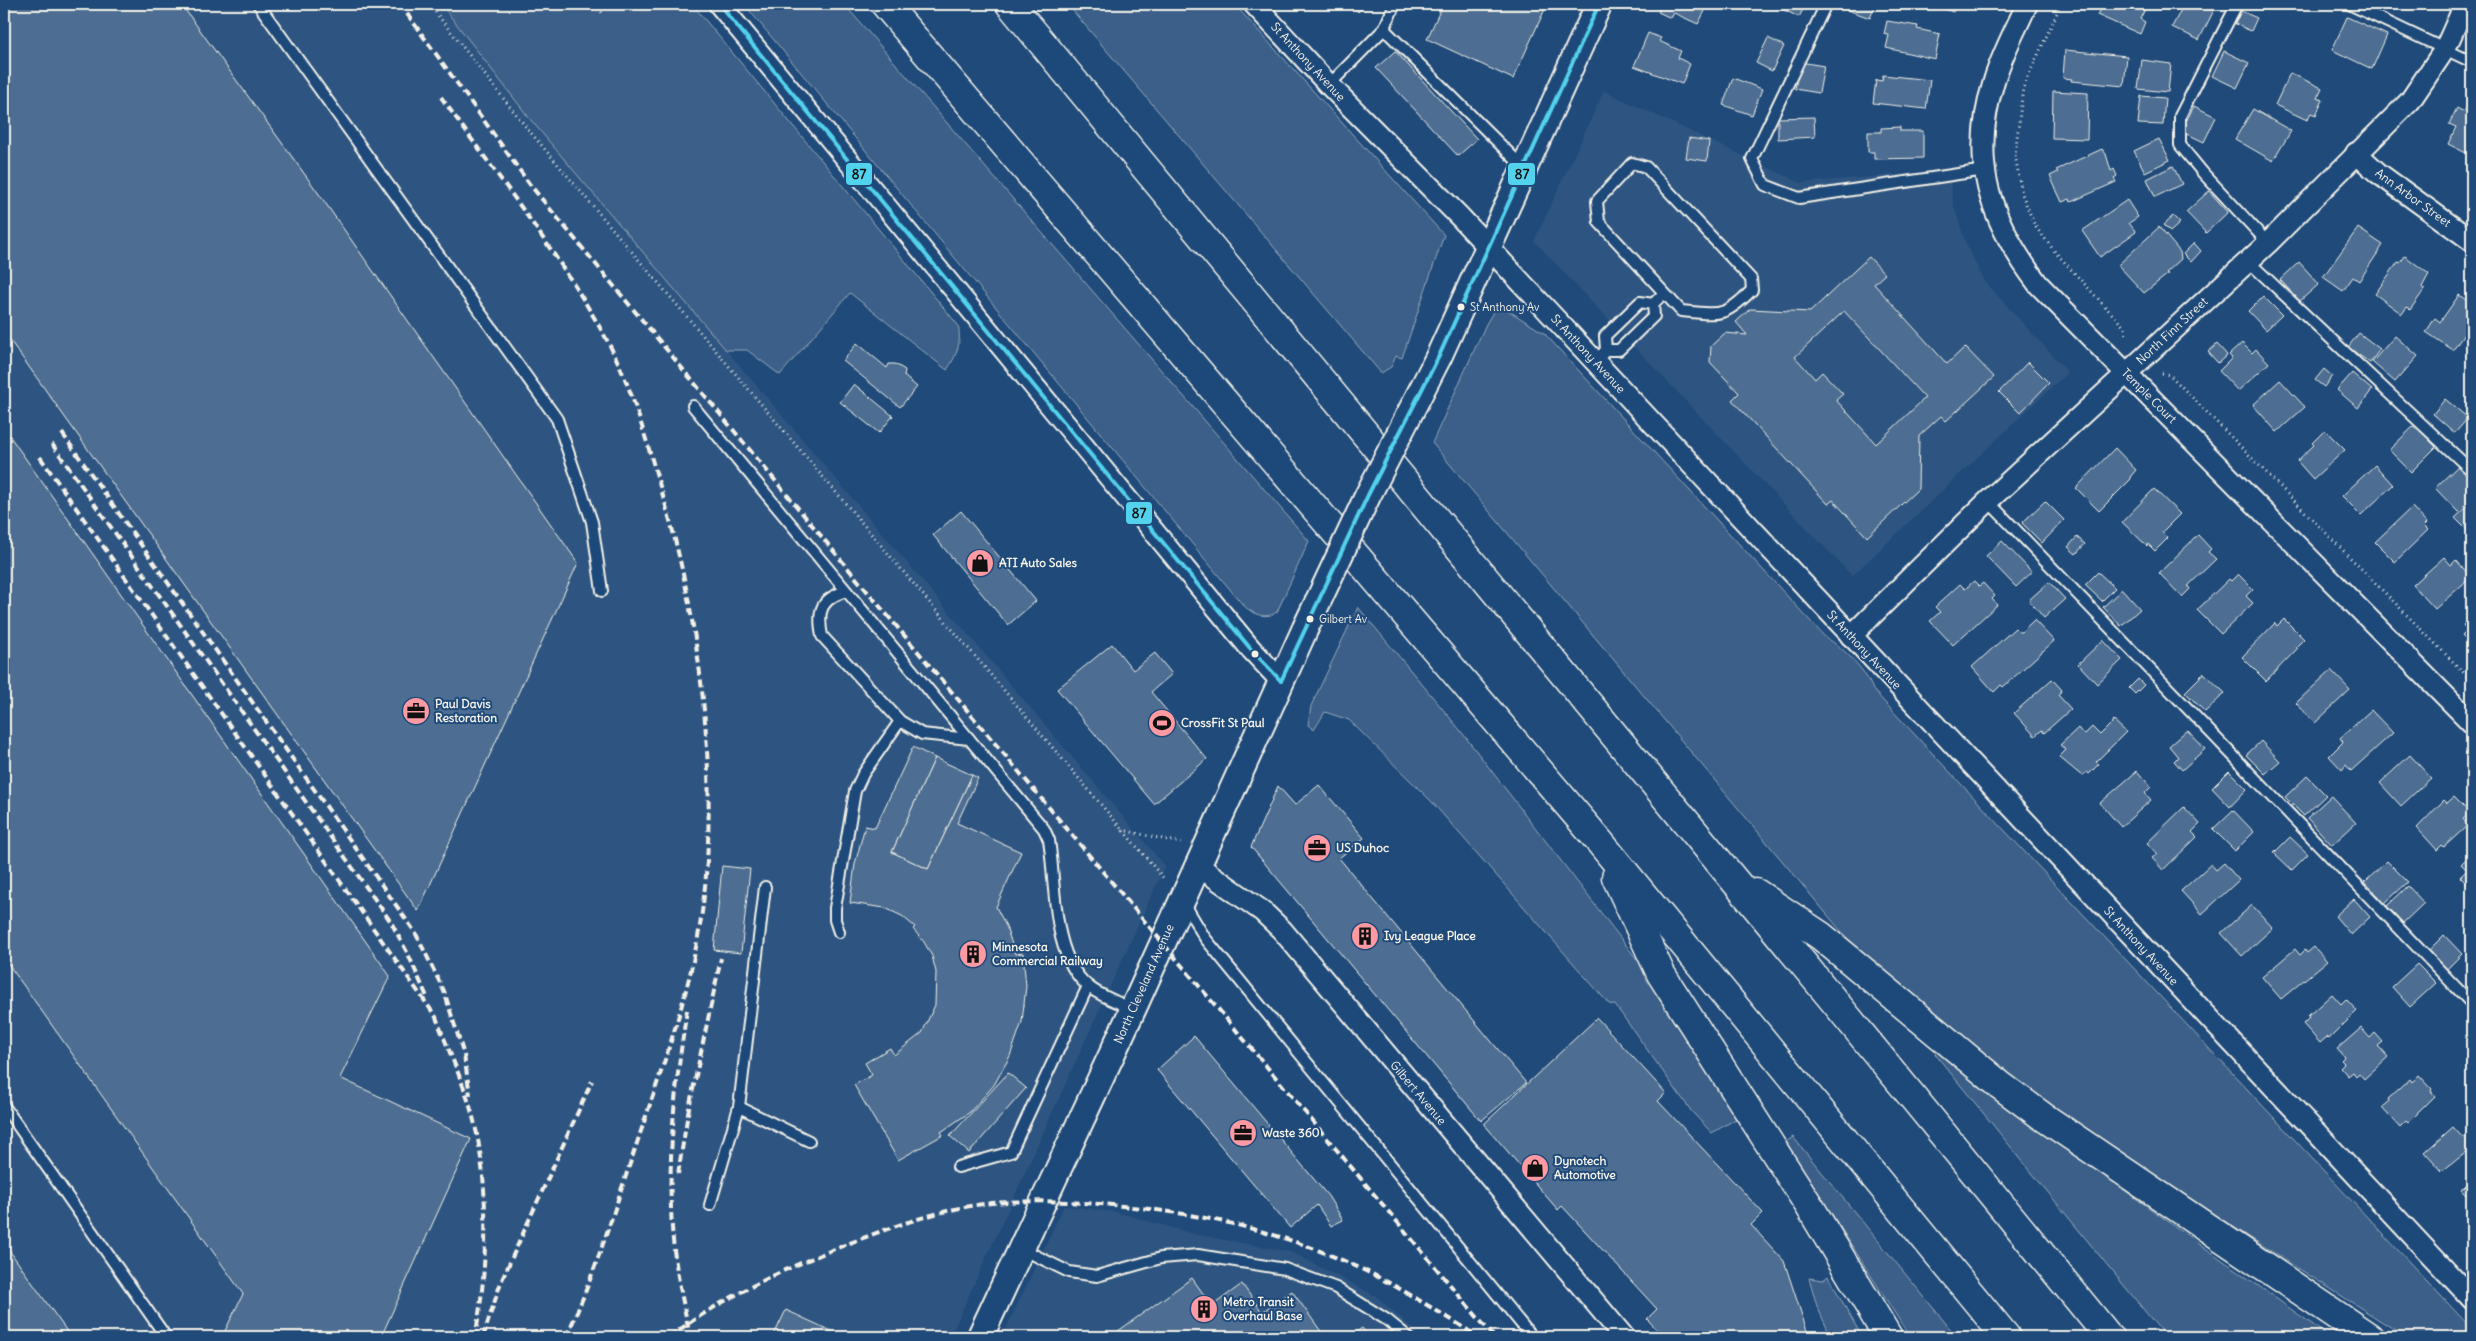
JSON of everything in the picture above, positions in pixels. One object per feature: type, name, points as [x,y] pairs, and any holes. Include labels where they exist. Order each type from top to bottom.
[{"type":"highway","points":[[885,4],[1599,842],[2006,1337]]},
{"type":"highway","points":[[1010,4],[2109,1337]]},
{"type":"highway","points":[[1599,842],[1661,974],[1810,1207],[1888,1337]]},
{"type":"highway","points":[[1732,878],[1821,936],[1994,1080],[2042,1116],[2369,1337]]},
{"type":"street","points":[[719,4],[1244,640],[1281,681]]},
{"type":"street","name":"St Anthony Avenue","points":[[1254,4],[1329,85],[1487,247],[1600,356],[1851,636],[2472,1299]]},
{"type":"street","name":"North Cleveland Avenue","points":[[980,1337],[1133,1009],[1305,629],[1368,495],[1438,356],[1599,4]]},
{"type":"street","name":"Temple Court","points":[[2027,4],[1994,80],[1985,117],[1985,170],[1998,220],[2015,253],[2038,284],[2472,724]]},
{"type":"street","name":"North Finn Street","points":[[1851,636],[1988,501],[2268,243],[2356,152],[2410,101],[2445,49],[2465,4]]},
{"type":"street","name":"Ann Arbor Street","points":[[2356,152],[2378,173],[2472,241]]},
{"type":"street","name":"Gilbert Avenue","points":[[1201,859],[1282,930],[1624,1337]]},
{"type":"lane","points":[[258,4],[557,419],[592,522],[602,591]]},
{"type":"lane","points":[[1329,85],[1384,29],[1395,4]]},
{"type":"lane","points":[[1826,4],[1752,159],[1764,185],[1799,198],[1985,170]]},
{"type":"lane","points":[[2237,4],[2180,116],[2180,145],[2203,173],[2268,243]]},
{"type":"lane","points":[[2349,4],[2472,62]]},
{"type":"lane","points":[[1384,29],[1524,168]]},
{"type":"lane","points":[[1632,163],[1646,167],[1751,279],[1752,290],[1733,309],[1721,314],[1681,312],[1664,294],[1599,222],[1597,201],[1632,163]]},
{"type":"lane","points":[[2248,261],[2472,471]]},
{"type":"lane","points":[[1653,304],[1664,294]]},
{"type":"lane","points":[[1600,356],[1606,336],[1612,329],[1640,302],[1653,304]]},
{"type":"lane","points":[[1600,356],[1619,350],[1626,344],[1654,316],[1653,304]]},
{"type":"lane","points":[[693,406],[1044,829],[1049,840],[1059,925],[1070,963],[1088,986],[1133,1009]]},
{"type":"lane","points":[[1988,501],[2472,1004]]},
{"type":"lane","points":[[846,591],[830,596],[822,607],[819,621],[822,636],[900,722],[922,734],[969,739]]},
{"type":"lane","points":[[839,932],[835,920],[835,908],[855,791],[863,774],[900,722]]},
{"type":"lane","points":[[710,1205],[740,1107],[765,887]]},
{"type":"lane","points":[[1182,900],[1205,938],[1532,1337]]},
{"type":"lane","points":[[958,1168],[1011,1152],[1088,986]]},
{"type":"lane","points":[[4,1106],[166,1337]]},
{"type":"lane","points":[[740,1107],[809,1142]]},
{"type":"lane","points":[[1021,1248],[1069,1272],[1097,1276],[1161,1258],[1198,1254],[1285,1269],[1336,1288],[1387,1320],[1408,1337]]},
{"type":"path","points":[[429,4],[526,127],[1182,900]]},
{"type":"path","points":[[595,4],[603,14]]},
{"type":"path","points":[[2061,4],[2023,88],[2015,155],[2022,194],[2035,226],[2056,253],[2125,328],[2126,337]]},
{"type":"path","points":[[2158,373],[2170,375],[2472,681]]},
{"type":"path","points":[[1122,830],[1174,840],[1201,859]]},
{"type":"shaded area","points":[[4,4],[441,4],[530,119],[1165,866],[950,1337],[701,1337],[700,1333],[696,1337],[4,1337]]},
{"type":"shaded area","points":[[441,4],[692,4],[958,325],[958,348],[947,370],[850,293],[780,375],[747,350],[726,350],[530,119]]},
{"type":"shaded area","points":[[744,4],[844,4],[1309,541],[1277,612],[1268,616],[1259,615],[1243,605]]},
{"type":"shaded area","points":[[1067,4],[1234,4],[1444,235],[1402,358],[1396,356],[1391,367],[1381,373]]},
{"type":"shaded area","points":[[1604,91],[1801,183],[1949,170],[1953,202],[1966,244],[1985,282],[2068,372],[1852,576],[1534,241]]},
{"type":"shaded area","points":[[1496,307],[1506,309],[1544,333],[1825,637],[1854,660],[1873,690],[2472,1329],[2472,1337],[2406,1337],[2044,1106],[1883,975],[1851,943],[1432,443],[1486,324]]},
{"type":"shaded area","points":[[1358,607],[1460,730],[1649,975],[1741,1116],[1712,1133],[1692,1112],[1615,1005],[1609,1004],[1431,801],[1349,720],[1325,712],[1314,730],[1308,725],[1311,706]]},
{"type":"shaded area","points":[[1938,1048],[2036,1127],[2330,1337],[2166,1337],[1935,1054]]},
{"type":"shaded area","points":[[1793,1137],[1957,1337],[1910,1337],[1786,1142]]},
{"type":"shaded area","points":[[1064,1206],[1116,1212],[1193,1234],[1291,1252],[1376,1296],[1422,1337],[1002,1337]]},
{"type":"shaded area","points":[[1828,1276],[1862,1337],[1831,1337],[1817,1306],[1809,1278],[1823,1280]]},
{"type":"building","points":[[4,4],[181,4],[319,194],[578,563],[418,911],[4,332]]},
{"type":"building","points":[[1350,4],[1367,4],[1358,12]]},
{"type":"building","points":[[1443,4],[1533,4],[1545,9],[1513,79],[1427,39]]},
{"type":"building","points":[[1662,4],[1701,4],[1700,6],[1706,9],[1698,24],[1674,13],[1671,18],[1658,12]]},
{"type":"building","points":[[1771,4],[1806,4],[1799,17]]},
{"type":"building","points":[[1844,4],[1876,4],[1870,18],[1842,8]]},
{"type":"building","points":[[1932,4],[1957,4],[1953,12]]},
{"type":"building","points":[[2103,4],[2147,5],[2140,19],[2145,22],[2140,34],[2097,15]]},
{"type":"building","points":[[2184,4],[2205,4],[2215,8],[2199,40],[2172,27]]},
{"type":"building","points":[[2257,4],[2273,4],[2270,10]]},
{"type":"building","points":[[2241,11],[2257,18],[2251,31],[2235,24]]},
{"type":"building","points":[[2347,17],[2387,35],[2372,69],[2332,50]]},
{"type":"building","points":[[1887,21],[1918,26],[1917,29],[1940,34],[1935,59],[1886,48],[1889,35],[1884,34]]},
{"type":"building","points":[[1648,33],[1661,38],[1659,41],[1681,51],[1678,58],[1690,64],[1682,84],[1634,66]]},
{"type":"building","points":[[1768,38],[1784,46],[1772,71],[1756,63]]},
{"type":"building","points":[[2065,50],[2127,56],[2124,86],[2071,81],[2072,79],[2063,78]]},
{"type":"building","points":[[1395,51],[1477,139],[1458,156],[1376,68]]},
{"type":"building","points":[[2224,51],[2249,63],[2237,88],[2212,76]]},
{"type":"building","points":[[2142,60],[2171,64],[2168,92],[2138,89]]},
{"type":"building","points":[[1800,62],[1824,66],[1819,93],[1795,89]]},
{"type":"building","points":[[2290,73],[2322,88],[2317,98],[2323,100],[2316,115],[2311,113],[2307,120],[2275,105]]},
{"type":"building","points":[[1883,75],[1930,80],[1926,109],[1873,103],[1876,80],[1882,81]]},
{"type":"building","points":[[1733,78],[1762,89],[1752,115],[1723,105]]},
{"type":"building","points":[[2053,91],[2088,93],[2087,139],[2052,138]]},
{"type":"building","points":[[2141,96],[2165,98],[2163,125],[2138,124]]},
{"type":"building","points":[[2194,106],[2216,117],[2204,142],[2181,131]]},
{"type":"building","points":[[2457,108],[2464,112],[2466,108],[2472,111],[2472,156],[2448,144],[2456,127],[2449,124]]},
{"type":"building","points":[[2253,109],[2291,131],[2273,161],[2235,139]]},
{"type":"building","points":[[1814,117],[1815,137],[1778,139],[1778,118]]},
{"type":"building","points":[[1900,127],[1900,131],[1923,131],[1923,158],[1874,159],[1874,152],[1868,152],[1868,132],[1881,132],[1881,128]]},
{"type":"building","points":[[1689,138],[1709,141],[1707,161],[1686,158]]},
{"type":"building","points":[[2159,139],[2170,160],[2145,172],[2134,151]]},
{"type":"building","points":[[2102,149],[2106,154],[2111,171],[2114,169],[2117,176],[2114,178],[2116,182],[2071,202],[2070,199],[2062,202],[2050,176],[2058,172],[2056,170]]},
{"type":"building","points":[[2173,166],[2182,184],[2155,197],[2147,179]]},
{"type":"building","points":[[2209,191],[2228,212],[2206,233],[2186,212]]},
{"type":"building","points":[[2127,200],[2138,217],[2129,223],[2136,232],[2100,257],[2082,231]]},
{"type":"building","points":[[2173,216],[2180,223],[2170,232],[2163,225]]},
{"type":"building","points":[[2159,227],[2180,252],[2181,259],[2166,273],[2168,274],[2144,293],[2118,265]]},
{"type":"building","points":[[2358,228],[2383,245],[2359,281],[2353,277],[2343,291],[2323,277]]},
{"type":"building","points":[[2194,243],[2201,251],[2191,262],[2183,254]]},
{"type":"building","points":[[2405,256],[2429,274],[2422,287],[2425,289],[2410,310],[2407,307],[2402,314],[2375,294],[2398,262],[2400,263]]},
{"type":"building","points":[[1869,257],[1885,274],[1874,284],[1947,364],[1965,347],[1994,377],[1946,421],[1941,416],[1919,436],[1918,489],[1867,537],[1833,500],[1828,504],[1732,400],[1739,393],[1710,362],[1711,346],[1725,333],[1747,335],[1736,322],[1750,309],[1810,312]],"holes":[[[1844,311],[1925,398],[1876,444],[1836,400],[1843,394],[1822,372],[1815,379],[1795,357]]]},
{"type":"building","points":[[2299,262],[2319,284],[2300,301],[2280,280]]},
{"type":"building","points":[[2459,295],[2472,304],[2472,323],[2453,350],[2426,332],[2435,318],[2440,322]]},
{"type":"building","points":[[2263,296],[2282,315],[2266,330],[2248,311]]},
{"type":"building","points":[[2359,333],[2380,349],[2370,363],[2348,347]]},
{"type":"building","points":[[2395,336],[2418,356],[2395,382],[2372,362]]},
{"type":"building","points":[[857,343],[887,368],[889,364],[895,364],[905,370],[904,376],[917,387],[900,407],[843,361]]},
{"type":"building","points":[[2242,343],[2252,353],[2256,349],[2269,363],[2238,391],[2219,371],[2232,358],[2229,355]]},
{"type":"building","points":[[2217,344],[2227,355],[2218,363],[2208,352]]},
{"type":"building","points":[[2028,362],[2049,383],[2020,413],[1999,392]]},
{"type":"building","points":[[2324,369],[2332,376],[2324,387],[2315,380]]},
{"type":"building","points":[[2352,373],[2372,390],[2358,408],[2337,390]]},
{"type":"building","points":[[2280,380],[2305,407],[2277,432],[2253,405]]},
{"type":"building","points":[[854,384],[893,416],[879,433],[840,402]]},
{"type":"building","points":[[2445,399],[2468,418],[2455,433],[2433,414]]},
{"type":"building","points":[[2415,425],[2436,447],[2411,472],[2389,450]]},
{"type":"building","points":[[4,428],[390,976],[340,1078],[471,1139],[381,1337],[222,1337],[243,1294],[4,958]]},
{"type":"building","points":[[2325,430],[2345,450],[2313,479],[2297,461],[2314,445],[2312,443]]},
{"type":"building","points":[[2115,448],[2136,470],[2130,477],[2131,479],[2099,511],[2076,488]]},
{"type":"building","points":[[2375,465],[2393,485],[2361,515],[2342,496]]},
{"type":"building","points":[[2459,465],[2472,480],[2472,499],[2458,512],[2435,488]]},
{"type":"building","points":[[2154,489],[2180,514],[2162,532],[2168,538],[2155,551],[2148,544],[2147,546],[2122,522]]},
{"type":"building","points":[[2045,501],[2064,520],[2042,543],[2022,523]]},
{"type":"building","points":[[2472,502],[2472,535],[2455,518]]},
{"type":"building","points":[[2412,507],[2427,523],[2424,526],[2428,530],[2395,562],[2375,542]]},
{"type":"building","name":"ATI Auto Sales","points":[[961,511],[1036,601],[1008,625],[933,535]]},
{"type":"building","points":[[2198,535],[2211,549],[2208,552],[2216,559],[2188,586],[2190,589],[2182,597],[2159,573]]},
{"type":"building","points":[[2077,537],[2085,544],[2076,554],[2068,547]]},
{"type":"building","points":[[2002,541],[2032,572],[2016,587],[1986,556]]},
{"type":"building","points":[[2444,557],[2451,565],[2456,560],[2471,577],[2435,609],[2413,585]]},
{"type":"building","points":[[2098,572],[2115,588],[2102,601],[2085,585]]},
{"type":"building","points":[[2238,574],[2253,589],[2246,596],[2253,603],[2221,634],[2197,610],[2229,579],[2231,581]]},
{"type":"building","points":[[1974,581],[1979,586],[1983,583],[1995,596],[1992,599],[1997,605],[1953,645],[1930,621],[1940,612],[1935,607],[1960,584],[1965,589]]},
{"type":"building","points":[[2049,582],[2065,599],[2044,618],[2029,600]]},
{"type":"building","points":[[2122,589],[2140,609],[2121,626],[2103,607]]},
{"type":"building","points":[[2472,616],[2472,646],[2462,635],[2467,630],[2463,625]]},
{"type":"building","points":[[2284,619],[2304,639],[2296,647],[2298,648],[2266,681],[2242,657],[2275,623],[2277,626]]},
{"type":"building","points":[[2034,620],[2054,641],[2003,687],[2001,685],[1994,692],[1972,667],[2015,628],[2020,633]]},
{"type":"building","points":[[2103,640],[2122,660],[2097,684],[2078,664]]},
{"type":"building","points":[[1112,644],[1133,670],[1155,653],[1172,674],[1151,692],[1207,759],[1154,804],[1057,689]]},
{"type":"building","points":[[2331,670],[2350,690],[2315,723],[2296,703]]},
{"type":"building","points":[[2204,673],[2225,693],[2205,712],[2185,692]]},
{"type":"building","points":[[2052,679],[2062,690],[2058,695],[2071,709],[2044,733],[2042,730],[2035,736],[2014,713]]},
{"type":"building","points":[[2138,679],[2144,685],[2135,694],[2129,688]]},
{"type":"building","points":[[2371,710],[2393,733],[2351,771],[2346,765],[2342,770],[2329,756],[2343,742],[2340,738]]},
{"type":"building","points":[[2114,721],[2126,732],[2096,762],[2099,764],[2089,774],[2087,772],[2082,776],[2059,757],[2066,750],[2060,745],[2078,728],[2084,735],[2092,727],[2100,735]]},
{"type":"building","points":[[2187,730],[2205,749],[2182,770],[2174,761],[2178,757],[2169,746]]},
{"type":"building","points":[[2261,741],[2280,761],[2265,774],[2246,755]]},
{"type":"building","name":"Minnesota Commercial Railway","points":[[913,747],[935,758],[892,852],[928,869],[972,775],[978,778],[957,823],[1021,852],[996,907],[1006,926],[1015,954],[1023,953],[1026,986],[1022,1022],[1010,1056],[994,1085],[970,1112],[941,1132],[943,1135],[898,1160],[854,1085],[872,1075],[865,1063],[890,1048],[894,1055],[922,1033],[935,1005],[936,972],[932,956],[924,942],[913,929],[915,927],[902,916],[885,908],[850,903],[855,864],[865,826],[875,828]]},
{"type":"building","points":[[2410,755],[2431,778],[2401,806],[2380,783]]},
{"type":"building","points":[[935,758],[972,775],[928,869],[892,852]]},
{"type":"building","points":[[2137,771],[2151,787],[2145,793],[2151,800],[2121,827],[2100,803]]},
{"type":"building","points":[[2229,771],[2247,789],[2230,807],[2212,788]]},
{"type":"building","points":[[2307,776],[2326,795],[2304,816],[2285,797]]},
{"type":"building","name":"Ivy League Place","points":[[1319,785],[1364,838],[1339,858],[1526,1083],[1481,1121],[1251,847],[1278,786],[1295,805]]},
{"type":"building","points":[[2331,796],[2356,823],[2332,845],[2307,818]]},
{"type":"building","points":[[2454,797],[2470,813],[2463,819],[2468,825],[2444,847],[2442,845],[2437,850],[2417,828],[2444,800],[2447,803]]},
{"type":"building","points":[[2184,807],[2200,824],[2192,832],[2197,837],[2163,870],[2152,858],[2157,854],[2147,843]]},
{"type":"building","points":[[2233,810],[2254,832],[2235,851],[2213,829]]},
{"type":"building","points":[[2290,837],[2308,854],[2292,870],[2274,853]]},
{"type":"building","points":[[2472,853],[2472,889],[2460,877],[2467,870],[2461,864]]},
{"type":"building","points":[[2387,861],[2408,882],[2385,903],[2365,882]]},
{"type":"building","points":[[2224,863],[2239,880],[2202,914],[2181,891],[2211,864],[2216,870]]},
{"type":"building","points":[[722,866],[750,869],[741,953],[714,950]]},
{"type":"building","points":[[2408,886],[2424,903],[2403,923],[2387,906]]},
{"type":"building","points":[[2354,899],[2370,917],[2351,935],[2335,916]]},
{"type":"building","points":[[2252,905],[2273,928],[2242,956],[2221,933]]},
{"type":"building","points":[[2444,935],[2462,954],[2446,970],[2428,951]]},
{"type":"building","points":[[2314,947],[2327,961],[2281,999],[2262,977],[2295,949],[2300,955],[2305,950],[2307,953]]},
{"type":"building","points":[[2417,964],[2436,983],[2410,1007],[2392,987]]},
{"type":"building","points":[[2332,994],[2341,1004],[2346,999],[2357,1011],[2329,1039],[2327,1037],[2320,1043],[2303,1024],[2309,1018],[2308,1016]]},
{"type":"building","points":[[1597,1018],[1666,1093],[1658,1101],[1763,1213],[1751,1225],[1784,1261],[1809,1337],[1664,1337],[1647,1319],[1657,1309],[1562,1206],[1558,1210],[1484,1124]]},
{"type":"building","points":[[2361,1028],[2370,1038],[2375,1033],[2383,1042],[2378,1046],[2388,1057],[2364,1079],[2359,1073],[2356,1076],[2353,1072],[2348,1076],[2340,1067],[2344,1063],[2341,1060],[2344,1057],[2337,1049]]},
{"type":"building","name":"Waste 360","points":[[1194,1036],[1328,1196],[1343,1220],[1331,1226],[1317,1205],[1290,1228],[1157,1070]]},
{"type":"building","points":[[1008,1073],[1026,1088],[969,1153],[950,1136]]},
{"type":"building","points":[[2419,1075],[2432,1089],[2431,1091],[2435,1096],[2408,1123],[2406,1121],[2400,1127],[2382,1107],[2410,1079],[2412,1082]]},
{"type":"building","points":[[2453,1127],[2463,1138],[2468,1132],[2472,1137],[2472,1148],[2442,1171],[2425,1152]]},
{"type":"building","points":[[2472,1179],[2472,1201],[2461,1190]]},
{"type":"building","points":[[4,1243],[71,1337],[4,1337]]},
{"type":"building","name":"Metro Transit Overhaul Base","points":[[1192,1278],[1212,1306],[1242,1284],[1262,1312],[1292,1291],[1325,1337],[1113,1337],[1114,1334]]},
{"type":"building","points":[[786,1310],[844,1337],[773,1337]]},
{"type":"building","points":[[1362,1328],[1369,1337],[1350,1337]]},
{"type":"railway","points":[[400,4],[531,186],[856,578],[1494,1337]]},
{"type":"railway","points":[[441,97],[566,272],[603,333],[621,369],[642,426],[673,533],[686,587],[696,642],[703,699],[709,812],[707,867],[696,948],[664,1064],[603,1244],[586,1291],[566,1337]]},
{"type":"railway","points":[[62,433],[415,932],[444,991],[464,1055],[470,1095]]},
{"type":"railway","points":[[52,444],[391,922],[428,999]]},
{"type":"railway","points":[[40,457],[436,1017],[461,1079],[473,1117],[482,1170],[485,1198],[485,1256],[475,1337]]},
{"type":"railway","points":[[678,1174],[688,1113],[721,958]]},
{"type":"railway","points":[[687,1010],[675,1096],[671,1153],[671,1211],[674,1252],[690,1337]]},
{"type":"railway","points":[[483,1337],[501,1282],[592,1081]]},
{"type":"railway","points":[[669,1337],[737,1294],[760,1282],[808,1260],[872,1235],[913,1220],[970,1206],[1035,1201],[1143,1208],[1186,1214],[1267,1233],[1307,1246],[1384,1280],[1477,1337]]},
{"type":"transit line","name":"87","points":[[719,4],[1250,648],[1281,681]]},
{"type":"transit line","name":"87","points":[[1281,681],[1368,495],[1439,356],[1599,4]]},
{"type":"place","name":"St Anthony Av","points":[[1461,307]]},
{"type":"place","name":"ATI Auto Sales","points":[[980,563]]},
{"type":"place","name":"Gilbert Av","points":[[1310,619]]},
{"type":"place","name":"Paul Davis Restoration","points":[[416,711]]},
{"type":"place","name":"CrossFit St Paul","points":[[1162,723]]},
{"type":"place","name":"US Duhoc","points":[[1317,848]]},
{"type":"place","name":"Ivy League Place","points":[[1365,936]]},
{"type":"place","name":"Minnesota Commercial Railway","points":[[973,954]]},
{"type":"place","name":"Waste 360","points":[[1243,1133]]},
{"type":"place","name":"Dynotech Automotive","points":[[1535,1168]]},
{"type":"place","name":"Metro Transit Overhaul Base","points":[[1204,1309]]}]
